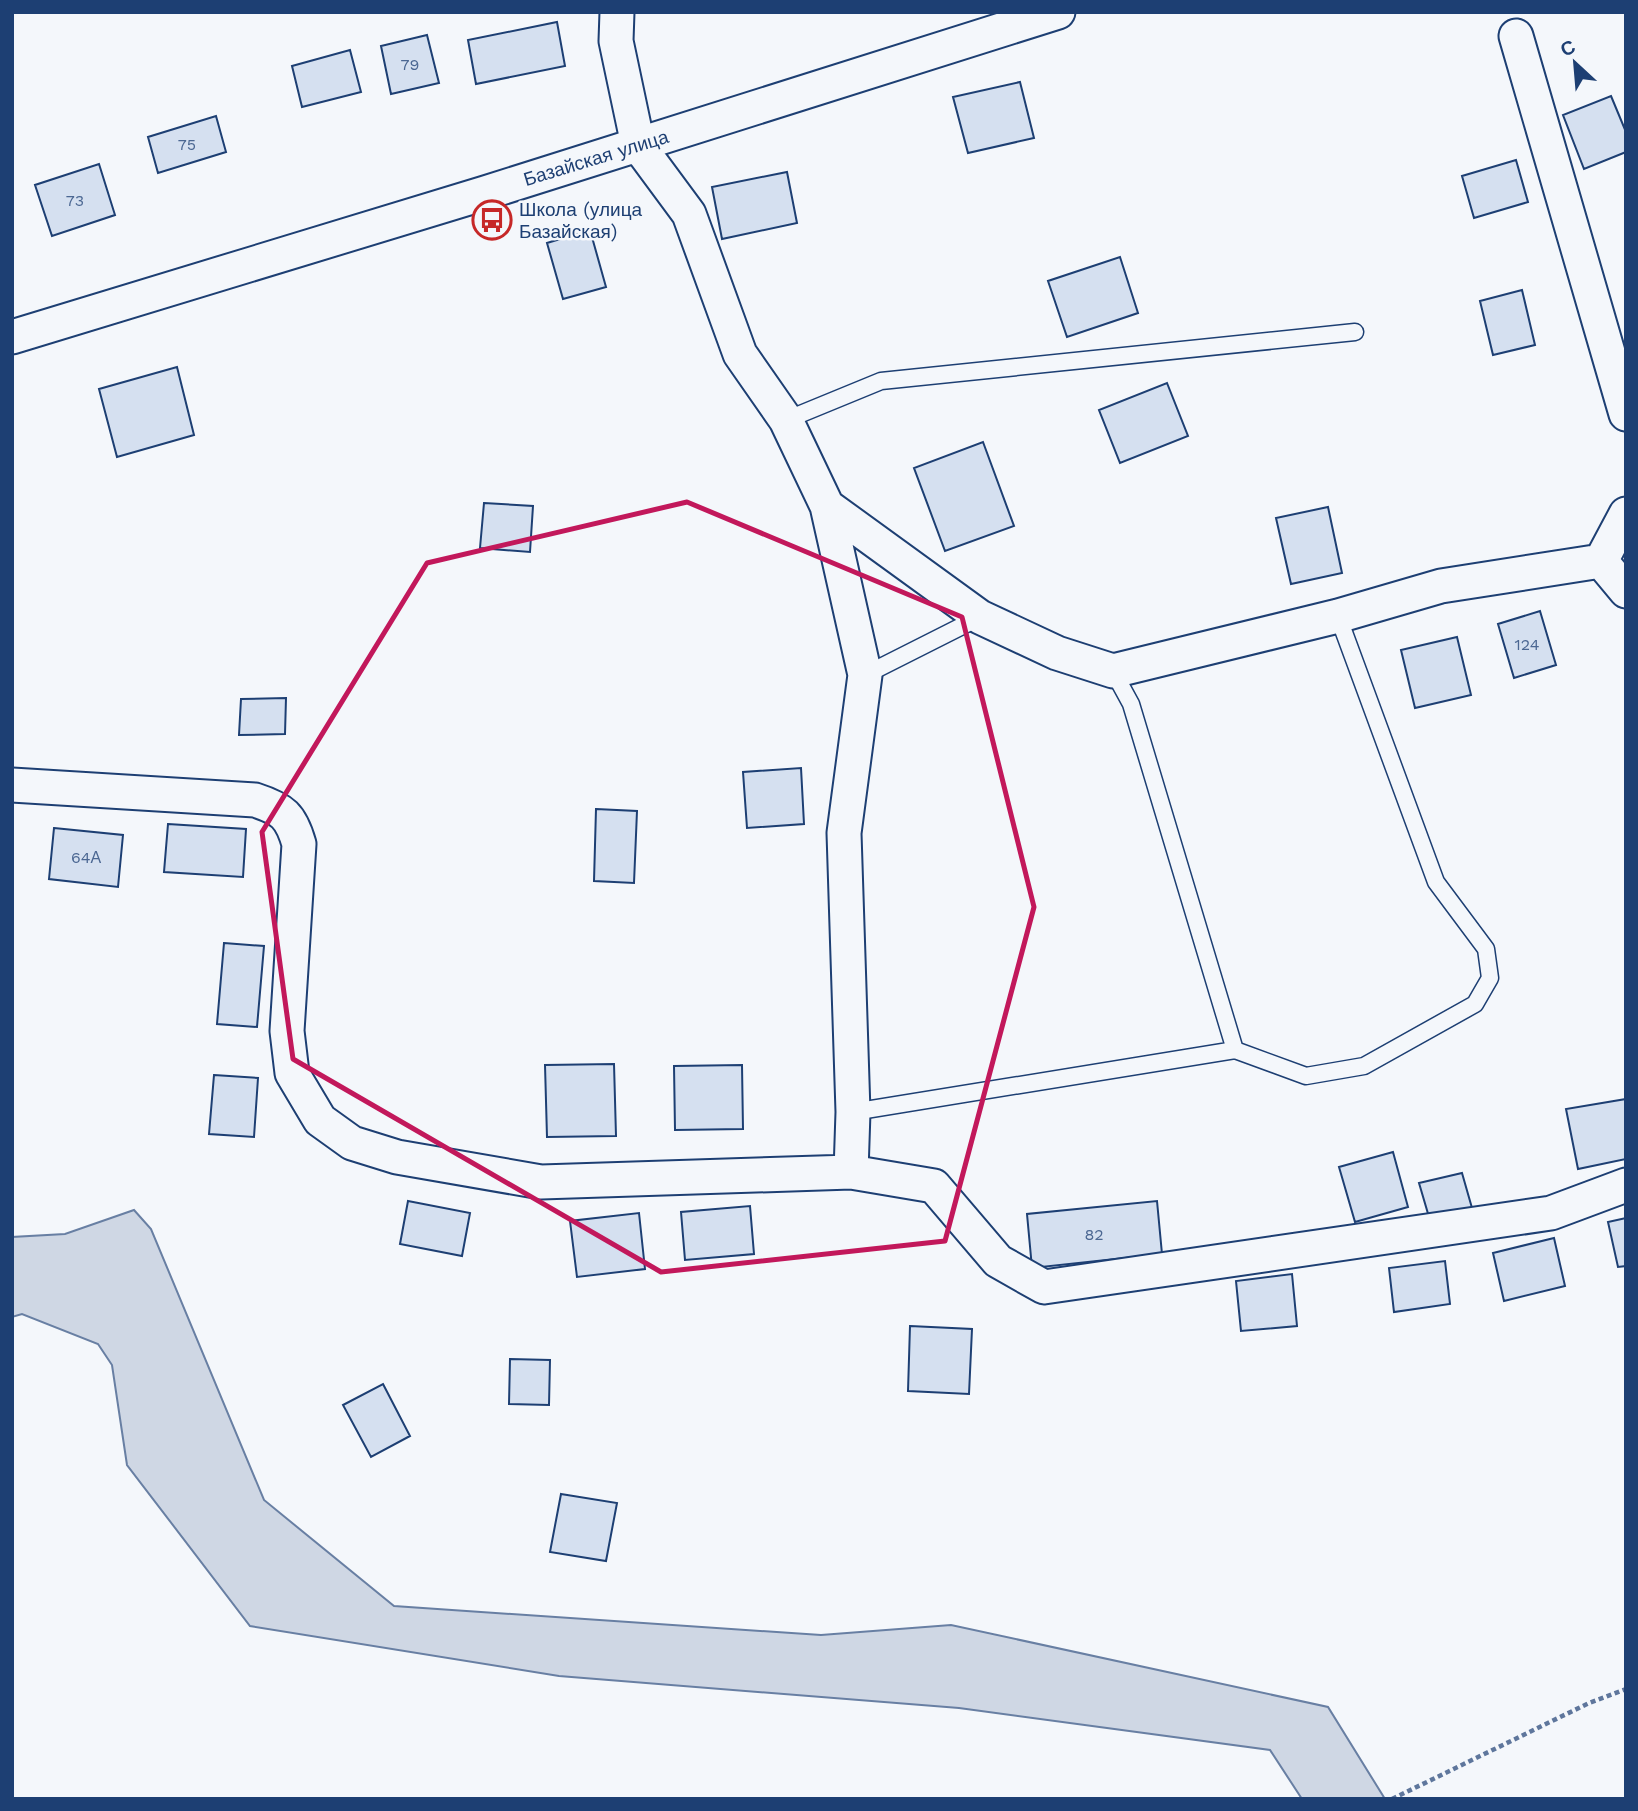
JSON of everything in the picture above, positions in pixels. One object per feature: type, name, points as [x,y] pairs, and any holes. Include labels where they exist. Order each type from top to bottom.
[{"type":"street","points":[[617,12],[616,41],[638,145],[689,214],[740,354],[786,420],[827,506],[865,675],[844,834],[853,1112],[851,1172]]},
{"type":"street","name":"Базайская улица","points":[[12,337],[638,145],[1058,12]]},
{"type":"street","points":[[1516,36],[1626,414]]},
{"type":"street","points":[[827,506],[980,617],[1057,653],[1113,671],[1338,616],[1441,586],[1601,561]]},
{"type":"street","points":[[1601,561],[1626,514]]},
{"type":"street","points":[[1601,561],[1626,591]]},
{"type":"street","points":[[12,785],[255,800],[276,807],[293,822],[299,844],[287,1031],[292,1073],[320,1121],[352,1143],[397,1157],[541,1182],[851,1172],[934,1186],[998,1261],[1044,1287],[1551,1213],[1626,1185]]},
{"type":"lane","points":[[786,420],[881,381],[1355,331]]},
{"type":"lane","points":[[853,1112],[1235,1050],[1306,1076],[1364,1066],[1475,1003],[1490,978],[1486,949],[1436,882],[1338,616]]},
{"type":"lane","points":[[865,675],[980,617]]},
{"type":"lane","points":[[1113,671],[1131,704],[1235,1050]]},
{"type":"path","points":[[1392,1799],[1589,1703],[1626,1689]]},
{"type":"highlighted area","points":[[687,502],[962,617],[1034,907],[945,1241],[661,1272],[293,1059],[262,832],[427,563]]},
{"type":"shaded area","points":[[134,1210],[151,1229],[264,1500],[394,1606],[821,1635],[951,1625],[1328,1707],[1385,1799],[1302,1799],[1270,1750],[959,1708],[559,1676],[250,1626],[127,1465],[112,1365],[98,1344],[22,1314],[12,1317],[12,1237],[65,1234]]},
{"type":"building","points":[[557,22],[565,66],[476,84],[468,40]]},
{"type":"building","points":[[427,35],[439,83],[391,94],[381,46]]},
{"type":"building","points":[[350,50],[361,92],[302,107],[292,66]]},
{"type":"building","points":[[1020,82],[1034,138],[968,153],[953,97]]},
{"type":"building","points":[[1611,96],[1626,132],[1626,152],[1584,169],[1563,115]]},
{"type":"building","points":[[216,116],[226,152],[158,173],[148,137]]},
{"type":"building","points":[[1516,160],[1528,202],[1474,218],[1462,176]]},
{"type":"building","points":[[99,164],[115,215],[52,236],[35,185]]},
{"type":"building","points":[[787,172],[797,223],[722,239],[712,187]]},
{"type":"building","points":[[590,230],[606,287],[563,299],[547,243]]},
{"type":"building","points":[[1120,257],[1138,313],[1067,337],[1048,281]]},
{"type":"building","points":[[1522,290],[1535,345],[1493,355],[1480,301]]},
{"type":"building","points":[[177,367],[194,435],[117,457],[99,389]]},
{"type":"building","points":[[1167,383],[1188,436],[1120,463],[1099,410]]},
{"type":"building","points":[[983,442],[1014,526],[945,551],[914,468]]},
{"type":"building","points":[[484,503],[533,506],[530,552],[480,548]]},
{"type":"building","points":[[1328,507],[1342,573],[1291,584],[1276,518]]},
{"type":"building","points":[[1540,611],[1556,665],[1514,678],[1498,624]]},
{"type":"building","points":[[1457,637],[1471,695],[1415,708],[1401,650]]},
{"type":"building","points":[[286,698],[285,734],[239,735],[241,699]]},
{"type":"building","points":[[801,768],[804,824],[747,828],[743,772]]},
{"type":"building","points":[[596,809],[637,811],[634,883],[594,881]]},
{"type":"building","points":[[168,824],[246,829],[243,877],[164,872]]},
{"type":"building","points":[[54,828],[123,835],[118,887],[49,879]]},
{"type":"building","points":[[224,943],[264,946],[257,1027],[217,1024]]},
{"type":"building","points":[[614,1064],[616,1136],[547,1137],[545,1065]]},
{"type":"building","points":[[742,1065],[743,1129],[675,1130],[674,1066]]},
{"type":"building","points":[[214,1075],[258,1078],[254,1137],[209,1134]]},
{"type":"building","points":[[1626,1099],[1626,1159],[1578,1169],[1566,1109]]},
{"type":"building","points":[[1393,1152],[1408,1207],[1355,1222],[1339,1167]]},
{"type":"building","points":[[1462,1173],[1472,1208],[1429,1217],[1419,1183]]},
{"type":"building","points":[[408,1201],[470,1213],[462,1256],[400,1244]]},
{"type":"building","points":[[1157,1201],[1162,1254],[1032,1268],[1027,1214]]},
{"type":"building","points":[[750,1206],[754,1254],[685,1260],[681,1212]]},
{"type":"building","points":[[639,1213],[645,1269],[577,1277],[570,1221]]},
{"type":"building","points":[[1626,1218],[1626,1266],[1618,1267],[1608,1222]]},
{"type":"building","points":[[1554,1238],[1565,1286],[1504,1301],[1493,1253]]},
{"type":"building","points":[[1445,1261],[1450,1304],[1394,1312],[1389,1268]]},
{"type":"building","points":[[1292,1274],[1297,1326],[1241,1331],[1236,1281]]},
{"type":"building","points":[[910,1326],[972,1329],[969,1394],[908,1391]]},
{"type":"building","points":[[510,1359],[550,1360],[549,1405],[509,1404]]},
{"type":"building","points":[[383,1384],[410,1436],[371,1457],[343,1405]]},
{"type":"building","points":[[561,1494],[617,1503],[606,1561],[550,1552]]},
{"type":"place","name":"Школа (улица Базайская)","points":[[492,220]]}]
